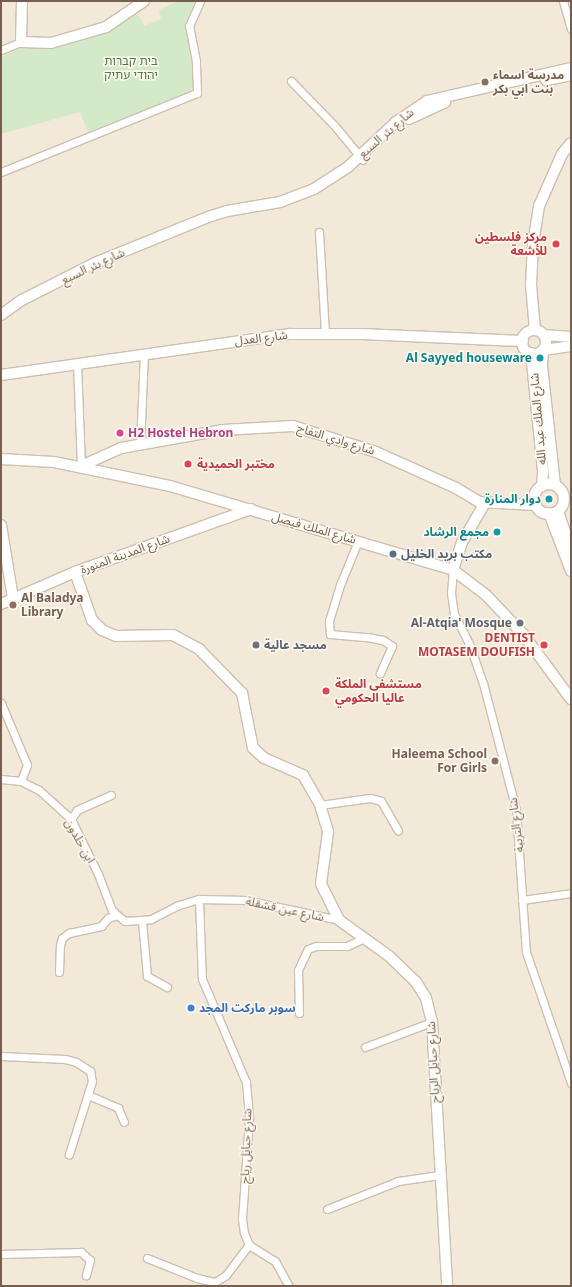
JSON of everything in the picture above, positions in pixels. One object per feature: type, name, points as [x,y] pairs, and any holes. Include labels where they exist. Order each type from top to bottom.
[{"type":"street","points":[[21,42],[22,1]]},
{"type":"street","points":[[2,48],[21,42],[51,43],[106,27],[144,1]]},
{"type":"street","points":[[1,172],[197,93],[196,61],[189,26],[200,1]]},
{"type":"street","points":[[563,1],[571,29]]},
{"type":"street","name":"شارع بئر السبع","points":[[1,315],[22,300],[95,263],[211,216],[240,215],[297,201],[335,183],[410,110],[428,101],[571,68]]},
{"type":"street","name":"شارع بئر السبع","points":[[361,158],[410,118],[436,105],[571,75]]},
{"type":"street","points":[[291,82],[334,125],[361,158]]},
{"type":"street","points":[[535,330],[531,285],[532,244],[539,206],[562,154],[571,143]]},
{"type":"street","points":[[319,232],[325,334]]},
{"type":"street","points":[[571,337],[544,335],[535,330],[528,332],[523,342],[525,349],[531,353],[571,346]]},
{"type":"street","name":"شارع العدل","points":[[1,375],[144,353],[290,334],[325,334],[523,342]]},
{"type":"street","points":[[544,335],[546,342],[543,350],[542,366],[555,485]]},
{"type":"street","points":[[140,445],[144,353]]},
{"type":"street","name":"شارع الملك عبد الله","points":[[531,353],[543,472],[542,486]]},
{"type":"street","points":[[77,363],[81,466]]},
{"type":"street","name":"شارع وادي التفاح","points":[[81,466],[121,448],[223,430],[292,426],[376,452],[456,488],[473,500],[485,503],[536,505]]},
{"type":"street","name":"شارع الملك فيصل","points":[[1,462],[54,462],[81,466],[170,486],[454,570],[481,590],[523,634],[571,699]]},
{"type":"street","points":[[562,505],[541,511],[536,505],[535,497],[542,486],[555,485],[562,490],[562,505],[571,571]]},
{"type":"street","points":[[454,570],[462,542],[485,503]]},
{"type":"street","points":[[562,505],[571,550]]},
{"type":"street","name":"شارع المدينة المنورة","points":[[1,604],[75,572],[251,509]]},
{"type":"street","points":[[1,525],[13,598]]},
{"type":"street","points":[[358,541],[340,585],[329,621],[330,634],[383,640],[392,646],[380,673]]},
{"type":"street","name":"شارع التربية","points":[[454,570],[451,593],[454,614],[470,646],[483,683],[516,810],[526,952],[571,1083]]},
{"type":"street","name":"شارع حبايل الرياح","points":[[75,572],[92,620],[102,630],[116,636],[173,634],[199,649],[242,693],[253,748],[264,758],[303,775],[320,805],[328,832],[321,884],[339,920],[362,939],[389,956],[416,982],[426,998],[432,1022],[447,1286]]},
{"type":"street","points":[[1,703],[27,765],[21,781]]},
{"type":"street","name":"ابن خلدون","points":[[1,779],[21,781],[39,790],[71,820],[98,874],[114,913]]},
{"type":"street","points":[[71,820],[77,810],[111,795]]},
{"type":"street","points":[[320,805],[370,798],[381,801],[398,832]]},
{"type":"street","points":[[522,900],[571,893]]},
{"type":"street","name":"شارع عين قشقلة","points":[[114,913],[125,922],[142,921],[199,899],[246,900],[339,920]]},
{"type":"street","name":"شارع حبايل رياح","points":[[199,899],[202,979],[246,1082],[249,1119],[242,1218],[246,1240],[249,1245]]},
{"type":"street","points":[[59,972],[62,938],[69,933],[101,926],[114,913]]},
{"type":"street","points":[[142,921],[147,976],[167,987]]},
{"type":"street","points":[[299,1013],[298,970],[307,951],[314,946],[347,946],[362,939]]},
{"type":"street","points":[[365,1047],[432,1022]]},
{"type":"street","points":[[1,1056],[30,1056],[76,1062],[86,1066],[92,1074],[88,1095],[69,1154]]},
{"type":"street","points":[[88,1095],[118,1108],[124,1122]]},
{"type":"street","points":[[327,1209],[391,1183],[440,1175]]},
{"type":"street","points":[[146,1258],[197,1278],[215,1282],[226,1275],[249,1245],[275,1261],[289,1286]]},
{"type":"street","points":[[1,1254],[81,1252],[90,1260],[86,1275]]},
{"type":"shaded area","points":[[1,1],[571,1],[571,1286],[1,1286]]},
{"type":"green space","name":"בית קברות יהודי עתיק","points":[[178,1],[195,1],[185,24],[196,74],[192,89],[181,97],[88,132],[80,112],[1,134],[1,57],[26,46],[56,46],[100,35],[138,14],[144,26],[161,19],[159,10]]},
{"type":"place","name":"مدرسة اسماء بنت ابي بكر","points":[[485,82]]},
{"type":"place","name":"مركز فلسطين للأشعة","points":[[556,244]]},
{"type":"place","name":"Al Sayyed houseware","points":[[540,358]]},
{"type":"place","name":"H2 Hostel Hebron","points":[[120,433]]},
{"type":"place","name":"مختبر الحميدية","points":[[188,464]]},
{"type":"place","name":"دوار المنارة","points":[[549,499]]},
{"type":"place","name":"مجمع الرشاد","points":[[497,532]]},
{"type":"place","name":"مكتب بريد الخليل","points":[[393,554]]},
{"type":"place","name":"Al Baladya Library","points":[[13,605]]},
{"type":"place","name":"Al-Atqia' Mosque","points":[[520,623]]},
{"type":"place","name":"مسجد عالية","points":[[256,645]]},
{"type":"place","name":"DENTIST MOTASEM DOUFISH","points":[[544,645]]},
{"type":"place","name":"مستشفى الملكة عاليا الحكومي","points":[[326,691]]},
{"type":"place","name":"Haleema School For Girls","points":[[495,761]]},
{"type":"place","name":"سوبر ماركت المجد","points":[[191,1008]]}]
